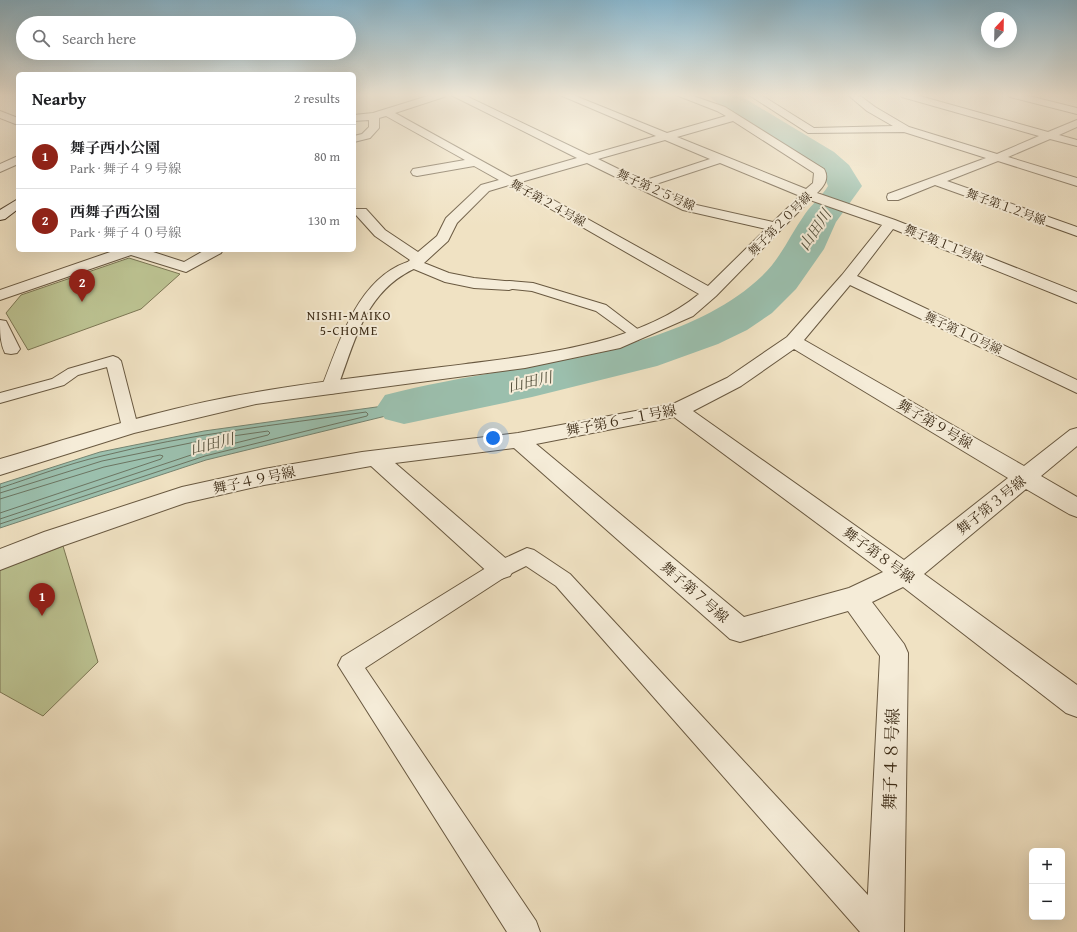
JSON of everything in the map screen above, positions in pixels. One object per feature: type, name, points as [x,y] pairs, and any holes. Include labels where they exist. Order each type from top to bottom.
[{"type":"street","name":"舞子第２４号線","points":[[438,138],[509,181],[710,293]]},
{"type":"street","name":"舞子第２５号線","points":[[546,138],[688,207],[776,227]]},
{"type":"street","points":[[416,262],[443,238],[451,221],[485,188],[657,138]]},
{"type":"street","name":"舞子第１１号線","points":[[672,138],[809,195],[890,223],[1077,298]]},
{"type":"street","name":"舞子第２０号線","points":[[0,467],[130,427],[256,398],[525,362],[614,344],[638,334],[688,312],[710,293],[819,184],[820,172],[769,138]]},
{"type":"street","points":[[935,138],[1077,182]]},
{"type":"street","points":[[893,197],[996,158],[1041,138]]},
{"type":"street","points":[[1061,138],[1077,143]]},
{"type":"street","points":[[0,157],[16,156]]},
{"type":"street","points":[[642,185],[720,159]]},
{"type":"street","points":[[0,168],[16,161]]},
{"type":"street","points":[[417,172],[476,162]]},
{"type":"street","name":"舞子第１２号線","points":[[935,181],[1077,232]]},
{"type":"street","points":[[0,216],[16,204]]},
{"type":"street","points":[[361,212],[380,233],[416,262],[444,277],[474,283],[509,285]]},
{"type":"street","name":"舞子第６－１号線","points":[[518,440],[678,410],[734,382],[793,342],[848,278],[890,223]]},
{"type":"street","points":[[1,297],[125,252]]},
{"type":"street","points":[[137,252],[186,267],[212,252]]},
{"type":"street","name":"舞子第１０号線","points":[[848,278],[1077,387]]},
{"type":"street","points":[[0,325],[11,349]]},
{"type":"street","name":"舞子第９号線","points":[[793,342],[1077,508]]},
{"type":"street","name":"舞子第８号線","points":[[678,410],[905,574],[1077,703]]},
{"type":"street","name":"舞子第３号線","points":[[905,574],[1077,435]]},
{"type":"street","name":"舞子４９号線","points":[[0,560],[53,539],[182,495],[264,477],[375,458],[518,440]]},
{"type":"street","name":"舞子第７号線","points":[[518,440],[740,630],[854,598],[905,574]]},
{"type":"street","points":[[375,458],[501,569]]},
{"type":"street","name":"舞子４８号線","points":[[854,598],[894,653],[885,932]]},
{"type":"lane","points":[[329,389],[360,314],[374,293],[388,278],[416,262]]},
{"type":"lane","points":[[509,285],[533,287],[601,308],[638,334]]},
{"type":"lane","points":[[0,398],[58,382],[73,372],[113,360],[130,427]]},
{"type":"lane","points":[[525,932],[350,665],[501,569],[527,556],[563,580],[881,932]]},
{"type":"shaded area","points":[[129,258],[180,274],[141,309],[28,350],[6,313],[21,295]]},
{"type":"shaded area","points":[[63,546],[98,662],[43,716],[0,692],[0,570]]},
{"type":"water","points":[[484,392],[206,460],[0,528],[0,484],[100,452],[204,431]]},
{"type":"waterway","name":"山田川","points":[[404,407],[578,371],[639,356],[702,334],[731,320],[756,304],[777,285],[797,260],[809,241],[818,222],[837,199],[845,186],[838,172],[823,159],[789,138]]},
{"type":"place","name":"西舞子西公園","points":[[82,302]]},
{"type":"place","name":"舞子西小公園","points":[[42,616]]},
{"type":"district","name":"NISHI-MAIKO 5-CHOME","points":[[349,322]]}]
